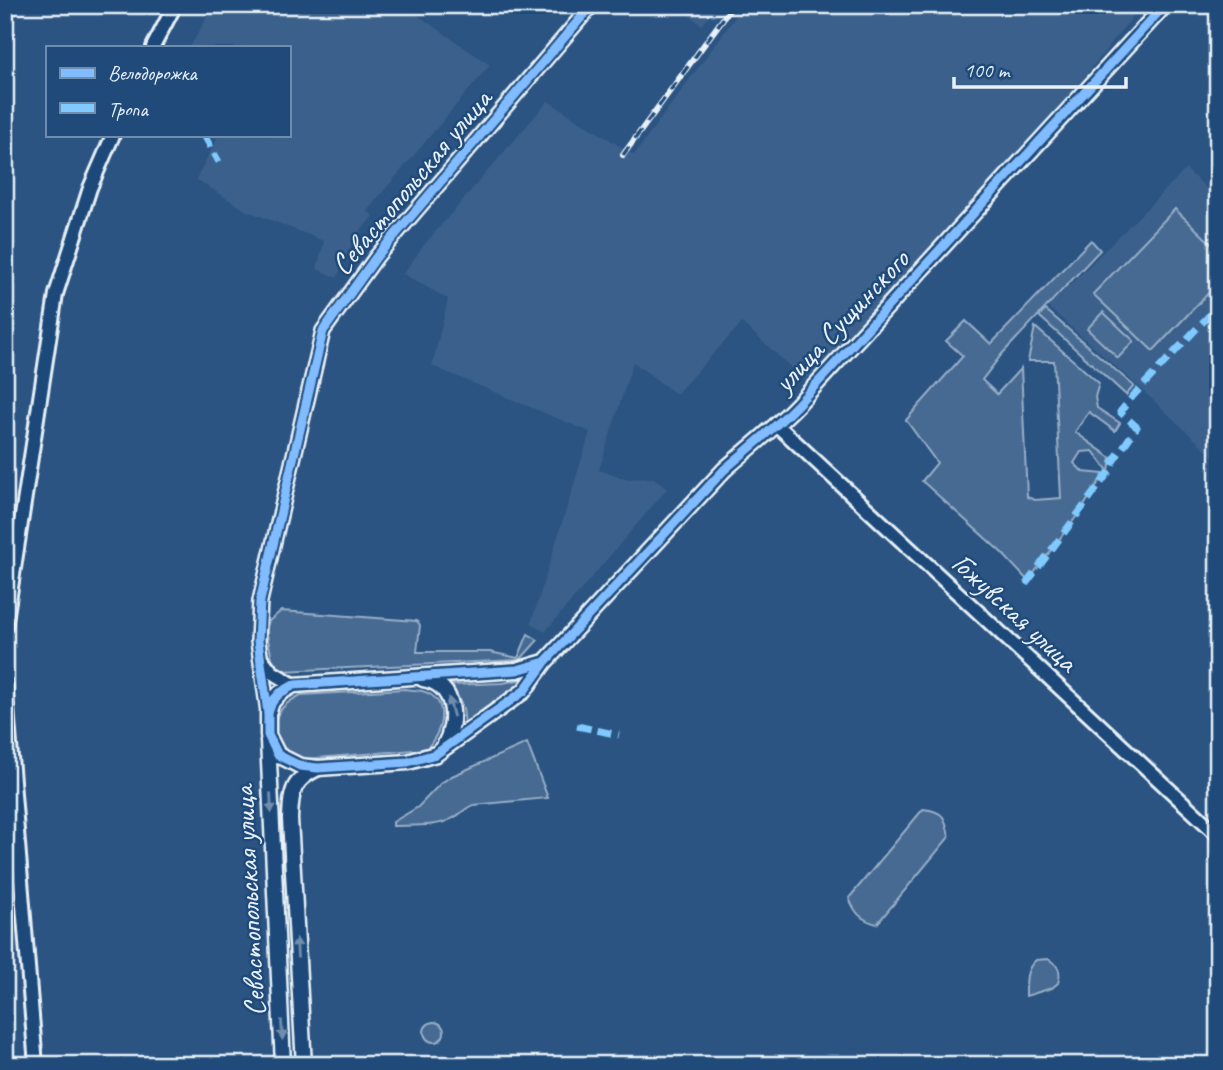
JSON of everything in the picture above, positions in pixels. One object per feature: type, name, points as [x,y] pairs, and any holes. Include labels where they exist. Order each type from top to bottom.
[{"type":"street","points":[[154,46],[175,5]]},
{"type":"street","name":"Севастопольская улица","points":[[283,1065],[268,713],[258,641],[260,601],[323,331],[377,256],[592,5]]},
{"type":"street","name":"улица Сущинского","points":[[436,754],[524,691],[545,662],[724,470],[750,446],[778,426],[1165,5]]},
{"type":"street","points":[[5,627],[56,294],[90,188],[113,136]]},
{"type":"street","name":"Гожувская улица","points":[[778,426],[1218,835]]},
{"type":"street","points":[[260,656],[272,672],[294,685]]},
{"type":"street","points":[[268,713],[272,702],[281,692],[294,685],[309,682],[517,670],[545,662]]},
{"type":"street","points":[[268,735],[278,755],[300,766],[318,768],[408,762],[436,754],[445,746],[452,733],[453,708],[448,696],[439,686],[429,680],[413,678]]},
{"type":"street","points":[[5,682],[36,1065]]},
{"type":"street","name":"Севастопольская улица","points":[[304,1065],[290,819],[291,796],[296,783],[305,774],[318,768]]},
{"type":"shaded area","points":[[214,5],[403,5],[490,65],[367,211],[374,216],[355,236],[337,278],[317,269],[324,241],[247,211],[196,179],[217,139],[212,136],[290,136],[290,46],[191,46]]},
{"type":"shaded area","points":[[676,5],[718,5],[702,25]]},
{"type":"shaded area","points":[[756,5],[1144,5],[1074,90],[925,255],[805,380],[742,323],[676,394],[633,362],[599,470],[625,479],[654,478],[667,489],[545,632],[531,623],[590,432],[432,366],[448,299],[403,274],[424,245],[548,101],[634,155],[736,16]]},
{"type":"shaded area","points":[[1186,169],[1218,199],[1218,461],[1048,307]]},
{"type":"shaded area","points":[[1175,209],[1218,250],[1218,283],[1153,351],[1093,294]]},
{"type":"shaded area","points":[[1091,240],[1100,250],[1002,354],[982,380],[997,394],[1021,368],[1027,497],[1035,500],[1061,498],[1054,361],[1028,361],[1035,327],[1099,383],[1095,397],[1097,408],[1120,423],[1115,431],[1089,412],[1075,432],[1111,458],[1109,472],[1093,451],[1081,452],[1074,463],[1083,472],[1104,474],[1082,509],[1028,581],[1002,553],[922,481],[937,463],[906,420],[963,356],[946,341],[966,321],[991,344]]},
{"type":"shaded area","points":[[1046,310],[1134,386],[1126,395],[1039,316]]},
{"type":"shaded area","points":[[1103,312],[1134,341],[1118,358],[1087,329]]},
{"type":"shaded area","points":[[281,611],[417,621],[420,625],[417,652],[490,652],[518,658],[528,634],[538,640],[520,660],[283,671],[273,663],[266,630],[269,621]]},
{"type":"shaded area","points":[[528,678],[465,725],[463,708],[452,685],[503,683]]},
{"type":"shaded area","points":[[405,689],[431,695],[438,701],[441,709],[440,726],[426,749],[305,759],[293,757],[279,740],[275,723],[278,715],[290,701],[301,695]]},
{"type":"shaded area","points":[[527,743],[548,798],[474,805],[441,823],[393,826],[393,822],[418,807],[441,783],[452,776]]},
{"type":"shaded area","points":[[923,809],[943,817],[949,837],[877,924],[863,918],[856,912],[849,898]]},
{"type":"shaded area","points":[[1048,959],[1058,969],[1058,983],[1052,988],[1026,996],[1030,967],[1036,960]]},
{"type":"shaded area","points":[[430,1022],[438,1022],[444,1032],[438,1042],[430,1042],[424,1036],[424,1028]]},
{"type":"railway","points":[[623,155],[733,5]]},
{"type":"marked path","points":[[205,136],[219,162]]},
{"type":"marked path","points":[[1026,584],[1109,472],[1137,427],[1120,412],[1218,306]]},
{"type":"marked path","points":[[577,726],[619,735]]},
{"type":"cycle path","points":[[268,713],[258,641],[260,601],[323,331],[377,256],[592,5]]},
{"type":"cycle path","points":[[545,662],[517,670],[294,685],[280,693],[272,702],[268,713],[268,735],[278,755],[300,766],[318,768],[408,762],[436,754],[524,691],[545,662],[724,470],[798,404],[1165,5]]}]
